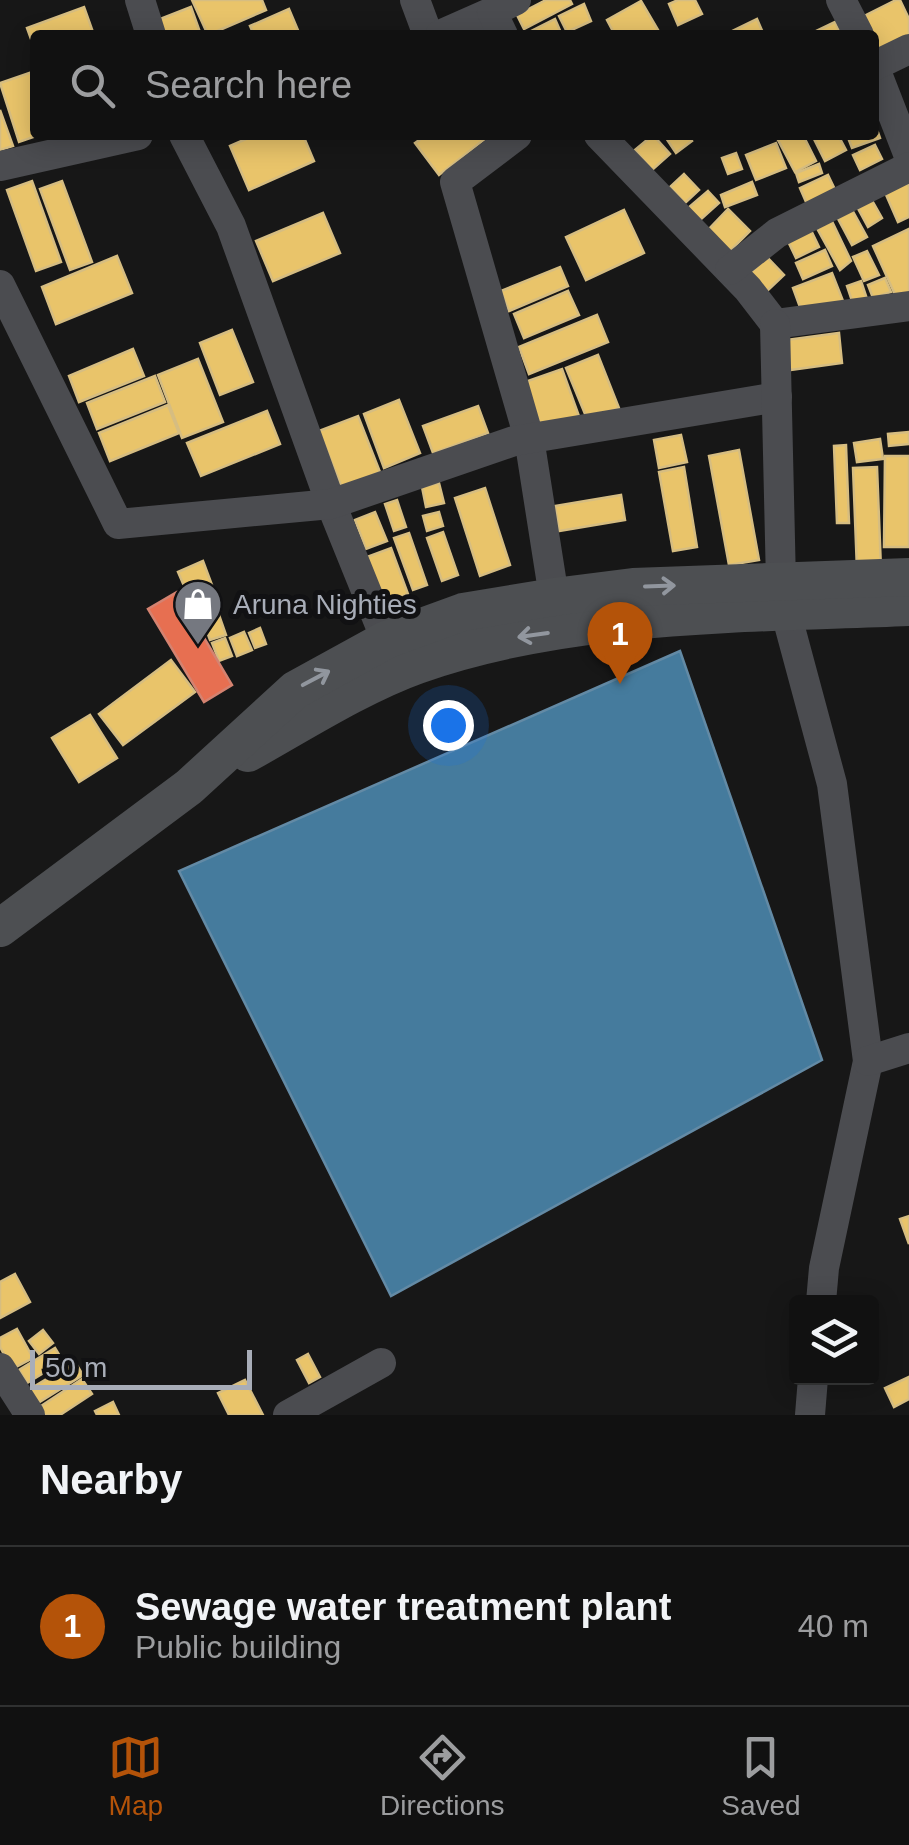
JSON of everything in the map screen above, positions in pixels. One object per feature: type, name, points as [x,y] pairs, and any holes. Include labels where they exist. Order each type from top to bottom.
[{"type":"main road","points":[[183,792],[310,718],[432,661],[515,637],[909,578]]},
{"type":"main road","points":[[0,928],[183,792],[295,690],[386,640],[464,612],[633,587],[909,607]]},
{"type":"street","points":[[140,0],[149,30]]},
{"type":"street","points":[[415,0],[426,30]]},
{"type":"street","points":[[841,0],[856,30]]},
{"type":"street","points":[[457,30],[504,16]]},
{"type":"street","points":[[879,64],[909,49]]},
{"type":"street","points":[[879,79],[909,156]]},
{"type":"street","points":[[0,166],[116,140]]},
{"type":"street","points":[[187,140],[231,226],[331,504],[386,640]]},
{"type":"street","points":[[511,140],[456,182],[529,438],[554,596]]},
{"type":"street","points":[[604,140],[730,270],[775,324],[784,598],[832,784],[868,1061],[821,1295]]},
{"type":"street","points":[[730,270],[777,233],[909,167]]},
{"type":"street","points":[[0,285],[118,524],[331,504],[529,438],[777,397]]},
{"type":"street","points":[[775,324],[909,306]]},
{"type":"street","points":[[868,1061],[909,1048]]},
{"type":"street","points":[[288,1415],[381,1364]]},
{"type":"street","points":[[0,1368],[30,1415]]},
{"type":"street","points":[[810,1415],[813,1385]]},
{"type":"building: Homes","points":[[192,0],[262,0],[266,10],[220,30],[206,30]]},
{"type":"building: Homes","points":[[546,0],[570,0],[572,4],[524,29],[517,15]]},
{"type":"building: Homes","points":[[695,0],[702,14],[678,25],[669,4]]},
{"type":"building: Homes","points":[[900,0],[909,19],[909,37],[879,51],[879,30],[866,30],[860,18]]},
{"type":"building: Homes","points":[[641,1],[658,30],[612,30],[607,20]]},
{"type":"building: Homes","points":[[584,4],[591,21],[566,30],[559,16]]},
{"type":"building: Homes","points":[[84,7],[92,30],[30,30],[30,36],[27,28]]},
{"type":"building: Homes","points":[[191,7],[199,30],[158,30],[155,21]]},
{"type":"building: Homes","points":[[289,9],[298,30],[252,30],[250,26]]},
{"type":"building: Homes","points":[[555,19],[560,30],[533,30]]},
{"type":"building: Homes","points":[[757,19],[762,30],[734,30]]},
{"type":"building: Homes","points":[[835,22],[839,30],[818,30]]},
{"type":"building: Homes","points":[[30,73],[30,138],[19,142],[0,83]]},
{"type":"building: Homes","points":[[0,110],[13,146],[0,150]]},
{"type":"building: Homes","points":[[244,140],[305,140],[314,161],[249,190],[230,146]]},
{"type":"building: Homes","points":[[419,140],[484,140],[439,175],[415,143]]},
{"type":"building: Homes","points":[[647,140],[657,140],[670,154],[652,170],[635,150]]},
{"type":"building: Homes","points":[[667,140],[691,140],[692,141],[676,153]]},
{"type":"building: Homes","points":[[778,140],[806,140],[816,161],[795,172]]},
{"type":"building: Homes","points":[[814,140],[841,140],[846,150],[825,161]]},
{"type":"building: Homes","points":[[849,140],[874,140],[852,148]]},
{"type":"building: Homes","points":[[776,143],[786,168],[756,180],[746,155]]},
{"type":"building: Homes","points":[[875,145],[882,159],[860,170],[853,155]]},
{"type":"building: Homes","points":[[736,153],[742,169],[728,174],[722,158]]},
{"type":"building: Homes","points":[[819,164],[822,173],[799,182],[796,173]]},
{"type":"building: Homes","points":[[684,174],[699,190],[685,203],[670,187]]},
{"type":"building: Homes","points":[[828,175],[839,198],[810,211],[800,188]]},
{"type":"building: Homes","points":[[905,178],[909,187],[909,217],[898,222],[883,188]]},
{"type":"building: Homes","points":[[32,181],[61,262],[36,271],[7,190]]},
{"type":"building: Homes","points":[[62,181],[92,262],[70,270],[40,189]]},
{"type":"building: Homes","points":[[752,182],[757,195],[725,207],[721,195]]},
{"type":"building: Homes","points":[[708,191],[719,203],[700,220],[688,208]]},
{"type":"building: Homes","points":[[869,195],[882,218],[868,227],[855,203]]},
{"type":"building: Homes","points":[[850,206],[867,237],[852,245],[835,213]]},
{"type":"building: Homes","points":[[728,209],[750,231],[730,251],[708,230]]},
{"type":"building: Homes","points":[[624,210],[644,253],[586,280],[566,237]]},
{"type":"building: Homes","points":[[323,213],[340,253],[273,281],[256,241]]},
{"type":"building: Homes","points":[[828,213],[851,261],[840,270],[813,221]]},
{"type":"building: Homes","points":[[808,224],[819,247],[796,258],[785,235]]},
{"type":"building: Homes","points":[[909,229],[909,293],[897,299],[873,246]]},
{"type":"building: Homes","points":[[825,250],[832,266],[803,279],[796,263]]},
{"type":"building: Homes","points":[[867,251],[879,275],[864,281],[853,257]]},
{"type":"building: Homes","points":[[117,256],[132,293],[56,324],[42,287]]},
{"type":"building: Homes","points":[[767,257],[784,275],[766,292],[749,274]]},
{"type":"building: Homes","points":[[560,267],[568,286],[509,311],[501,291]]},
{"type":"building: Homes","points":[[832,273],[845,306],[805,321],[793,288]]},
{"type":"building: Homes","points":[[885,278],[891,292],[873,298],[868,285]]},
{"type":"building: Homes","points":[[861,281],[867,299],[853,304],[847,286]]},
{"type":"building: Homes","points":[[568,291],[579,315],[524,338],[514,314]]},
{"type":"building: Homes","points":[[597,315],[608,342],[529,374],[519,347]]},
{"type":"building: Homes","points":[[232,330],[253,382],[220,395],[200,343]]},
{"type":"building: Homes","points":[[839,333],[842,363],[790,370],[786,340]]},
{"type":"building: Homes","points":[[133,349],[144,376],[79,402],[69,376]]},
{"type":"building: Homes","points":[[598,355],[619,408],[588,421],[566,368]]},
{"type":"building: Homes","points":[[198,359],[223,422],[182,438],[158,375]]},
{"type":"building: Homes","points":[[562,369],[580,419],[543,433],[525,382]]},
{"type":"building: Homes","points":[[155,376],[165,402],[97,429],[87,403]]},
{"type":"building: Homes","points":[[399,400],[420,453],[384,468],[364,414]]},
{"type":"building: Homes","points":[[168,405],[179,433],[110,461],[99,433]]},
{"type":"building: Homes","points":[[478,406],[488,433],[433,453],[423,426]]},
{"type":"building: Homes","points":[[267,411],[280,444],[201,476],[187,443]]},
{"type":"building: Homes","points":[[358,416],[380,472],[342,488],[319,431]]},
{"type":"building: Homes","points":[[909,432],[909,444],[889,446],[888,434]]},
{"type":"building: Homes","points":[[681,435],[687,462],[659,468],[654,440]]},
{"type":"building: Homes","points":[[880,439],[883,459],[857,462],[854,443]]},
{"type":"building: Homes","points":[[846,445],[849,523],[837,523],[834,446]]},
{"type":"building: Homes","points":[[739,450],[759,560],[729,565],[709,456]]},
{"type":"building: Homes","points":[[885,456],[909,456],[909,547],[884,547]]},
{"type":"building: Homes","points":[[684,467],[697,547],[673,551],[659,472]]},
{"type":"building: Homes","points":[[877,467],[881,569],[857,570],[853,468]]},
{"type":"building: Homes","points":[[439,483],[444,503],[426,507],[422,487]]},
{"type":"building: Homes","points":[[485,488],[510,565],[480,576],[455,498]]},
{"type":"building: Homes","points":[[621,495],[625,520],[559,531],[555,506]]},
{"type":"building: Homes","points":[[397,500],[406,527],[394,531],[385,504]]},
{"type":"building: Homes","points":[[375,512],[387,541],[366,549],[355,520]]},
{"type":"building: Homes","points":[[439,512],[443,526],[427,531],[423,516]]},
{"type":"building: Homes","points":[[443,532],[458,575],[442,581],[427,538]]},
{"type":"building: Homes","points":[[409,533],[427,585],[413,590],[394,538]]},
{"type":"building: Homes","points":[[391,548],[408,594],[385,603],[367,557]]},
{"type":"building: Homes","points":[[203,561],[212,585],[188,595],[178,572]]},
{"type":"building: Homes","points":[[213,593],[220,611],[201,618],[194,600]]},
{"type":"building: Homes","points":[[219,615],[226,635],[210,640],[203,621]]},
{"type":"building: Homes","points":[[260,628],[266,644],[255,648],[249,633]]},
{"type":"building: Homes","points":[[244,632],[252,650],[237,656],[230,638]]},
{"type":"building: Homes","points":[[225,638],[232,656],[219,661],[212,643]]},
{"type":"building: Homes","points":[[171,660],[195,692],[123,745],[99,714]]},
{"type":"building: Homes","points":[[90,715],[117,758],[79,782],[52,738]]},
{"type":"building: Homes","points":[[909,1216],[909,1244],[900,1219]]},
{"type":"building: Homes","points":[[15,1274],[30,1302],[0,1318],[0,1282]]},
{"type":"building: Homes","points":[[17,1329],[33,1358],[12,1369],[0,1347],[0,1338]]},
{"type":"building: Homes","points":[[43,1330],[53,1343],[39,1354],[29,1341]]},
{"type":"building: Homes","points":[[55,1348],[63,1361],[27,1383],[19,1370]]},
{"type":"building: Homes","points":[[308,1354],[320,1377],[309,1383],[297,1360]]},
{"type":"building: Homes","points":[[75,1362],[83,1375],[38,1403],[30,1389]]},
{"type":"building: Homes","points":[[909,1377],[909,1399],[894,1407],[885,1388]]},
{"type":"building: Homes","points":[[82,1379],[92,1394],[60,1415],[33,1415],[32,1412]]},
{"type":"building: Homes","points":[[245,1380],[263,1415],[229,1415],[218,1393]]},
{"type":"building: Homes","points":[[113,1402],[119,1415],[97,1415],[95,1411]]},
{"type":"building: Shops","points":[[177,592],[232,685],[204,702],[148,609]]},
{"type":"building: Public","points":[[680,651],[822,1060],[391,1296],[179,871]]},
{"type":"place","name":"Aruna Nighties","points":[[198,646]]},
{"type":"place","name":"Sewage water treatment plant","points":[[620,684]]}]
